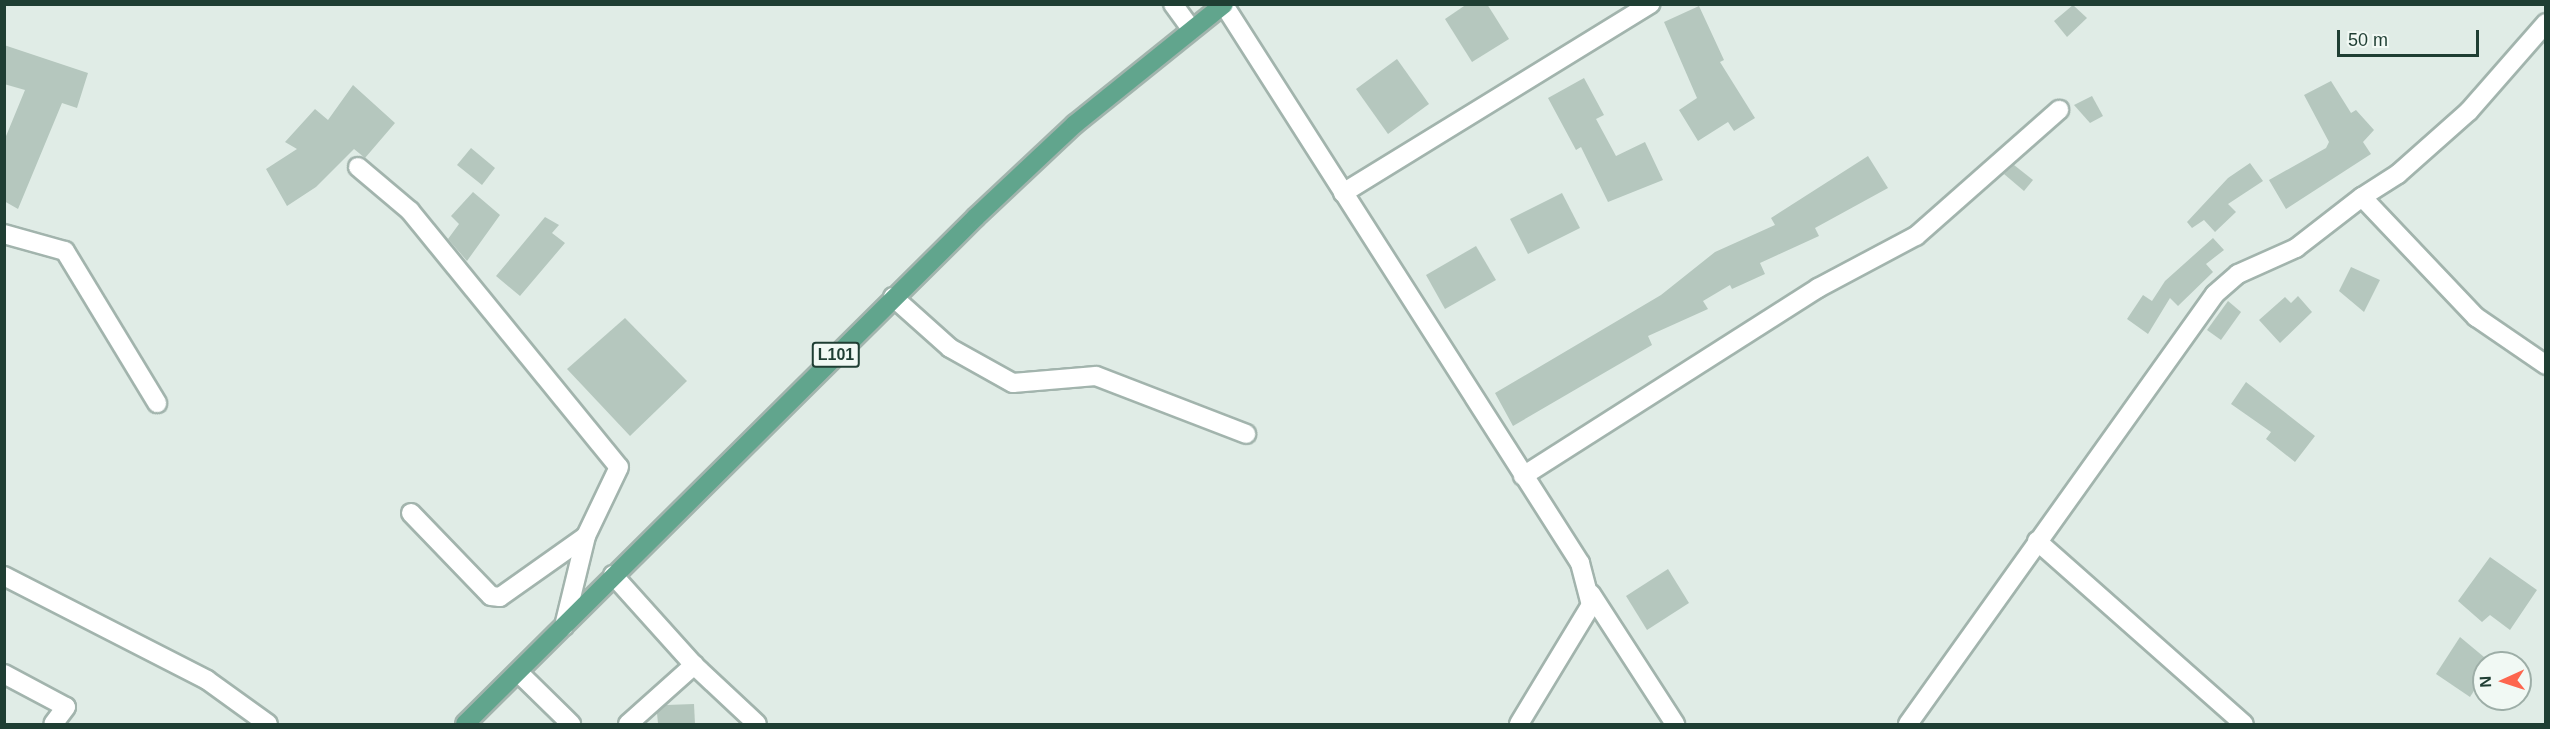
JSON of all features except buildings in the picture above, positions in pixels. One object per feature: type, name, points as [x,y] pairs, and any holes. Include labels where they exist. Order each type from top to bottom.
[{"type":"main road","name":"L101","points":[[465,724],[519,673],[613,575],[893,297],[1075,124],[1190,27],[1224,5]]},
{"type":"street","points":[[1173,4],[1190,27]]},
{"type":"street","points":[[1343,193],[1650,4]]},
{"type":"street","points":[[1224,5],[1580,563],[1591,594],[1675,724]]},
{"type":"street","points":[[1908,724],[2216,294],[2238,274],[2296,248],[2362,197],[2398,174],[2469,111],[2546,23]]},
{"type":"street","points":[[1523,476],[1818,288],[1916,236],[2059,110]]},
{"type":"street","points":[[358,167],[410,211],[620,467],[586,536],[564,626]]},
{"type":"street","points":[[2362,197],[2476,317],[2546,365]]},
{"type":"street","points":[[4,234],[65,251],[157,403]]},
{"type":"street","points":[[893,297],[950,348],[1013,383],[1096,376],[1246,434]]},
{"type":"street","points":[[411,513],[491,596],[500,597],[586,536]]},
{"type":"street","points":[[2037,541],[2244,724]]},
{"type":"street","points":[[613,575],[694,665],[757,724]]},
{"type":"street","points":[[4,576],[207,680],[268,724]]},
{"type":"street","points":[[1519,724],[1587,613],[1591,594]]},
{"type":"street","points":[[628,724],[694,665]]},
{"type":"street","points":[[519,673],[571,724]]},
{"type":"street","points":[[4,674],[66,706],[53,724]]}]
